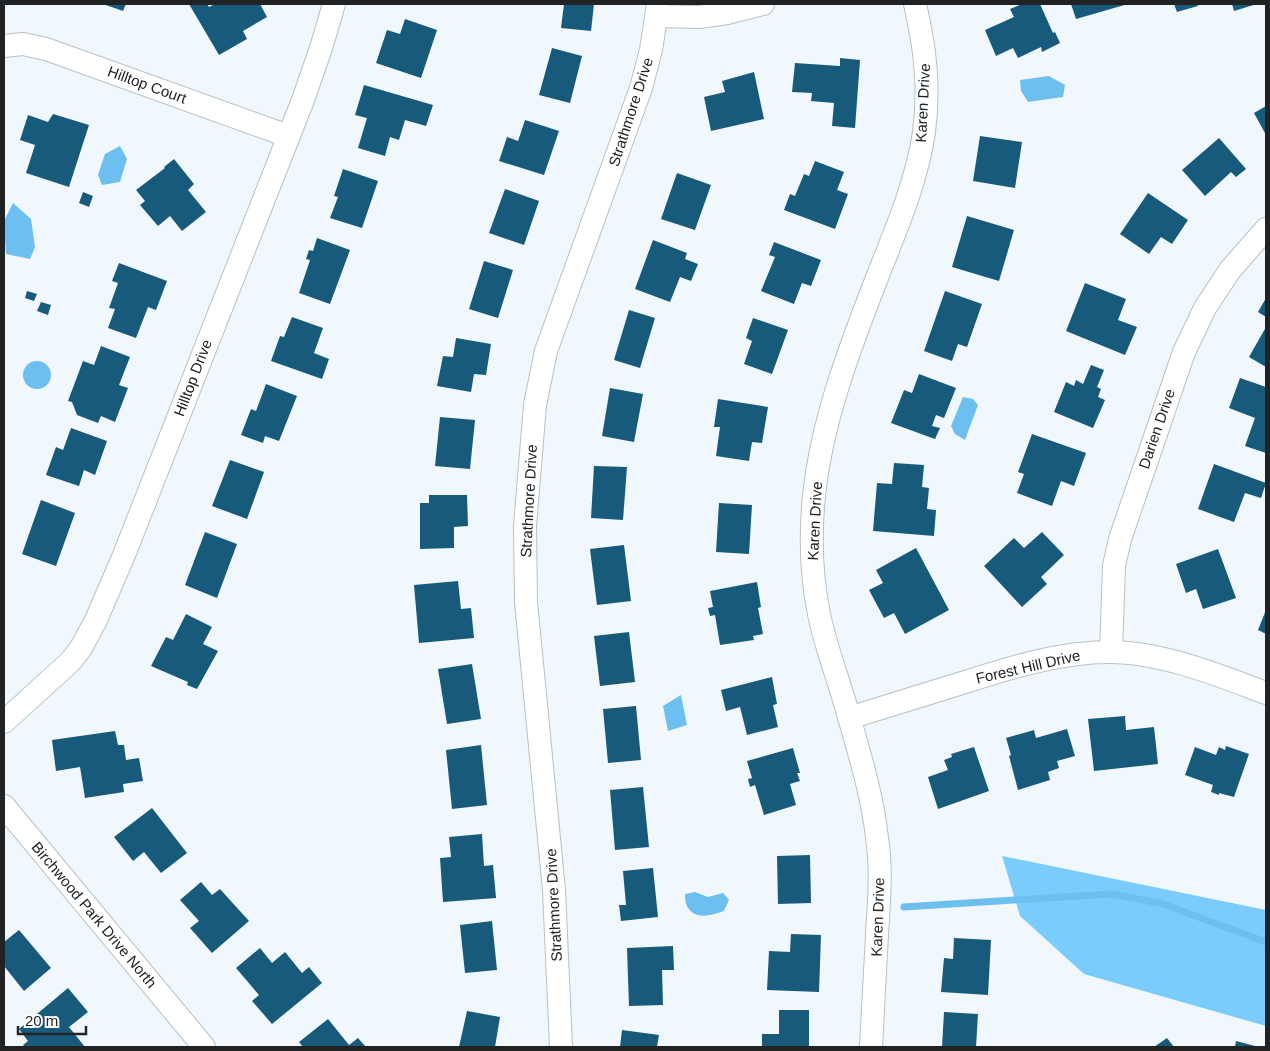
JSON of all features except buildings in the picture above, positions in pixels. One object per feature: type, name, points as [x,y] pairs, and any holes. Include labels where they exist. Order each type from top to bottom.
[{"type":"street","name":"Hilltop Drive","points":[[4,722],[71,661],[81,648],[96,620],[124,555],[288,136],[304,100],[334,4]]},
{"type":"street","points":[[657,10],[699,17],[727,13],[763,4]]},
{"type":"street","name":"Karen Drive","points":[[871,1047],[879,896],[878,838],[850,718],[827,645],[815,589],[812,563],[814,496],[825,438],[846,360],[902,212],[919,156],[924,130],[926,70],[924,44],[915,4]]},
{"type":"street","name":"Strathmore Drive","points":[[561,1047],[554,890],[526,602],[525,526],[535,405],[546,351],[641,88],[651,50],[657,10]]},
{"type":"street","name":"Hilltop Court","points":[[4,46],[23,44],[46,49],[288,136]]},
{"type":"street","name":"Darien Drive","points":[[1111,652],[1114,566],[1120,540],[1184,352],[1205,308],[1230,270],[1266,229]]},
{"type":"street","name":"Forest Hill Drive","points":[[850,718],[1018,666],[1064,656],[1111,652],[1146,656],[1179,664],[1216,674],[1266,693]]},
{"type":"street","name":"Birchwood Park Drive North","points":[[4,806],[204,1047]]},
{"type":"shaded area","points":[[1049,76],[1065,85],[1063,97],[1028,102],[1021,91],[1020,80]]},
{"type":"shaded area","points":[[120,146],[127,159],[120,182],[102,185],[98,175],[105,154]]},
{"type":"shaded area","points":[[13,203],[31,219],[35,247],[30,259],[6,254],[4,221]]},
{"type":"shaded area","points":[[37,361],[47,365],[51,375],[47,385],[37,389],[27,385],[23,375],[27,365]]},
{"type":"shaded area","points":[[963,397],[973,399],[978,405],[965,440],[955,434],[951,426]]},
{"type":"shaded area","points":[[681,695],[687,725],[668,731],[663,706]]},
{"type":"shaded area","points":[[1002,856],[1266,910],[1266,1026],[1084,974],[1020,916]]},
{"type":"shaded area","points":[[695,892],[708,897],[723,893],[729,900],[724,911],[704,916],[694,914],[686,905],[685,894]]},
{"type":"waterway","points":[[904,907],[1111,894],[1160,903],[1266,942]]}]
